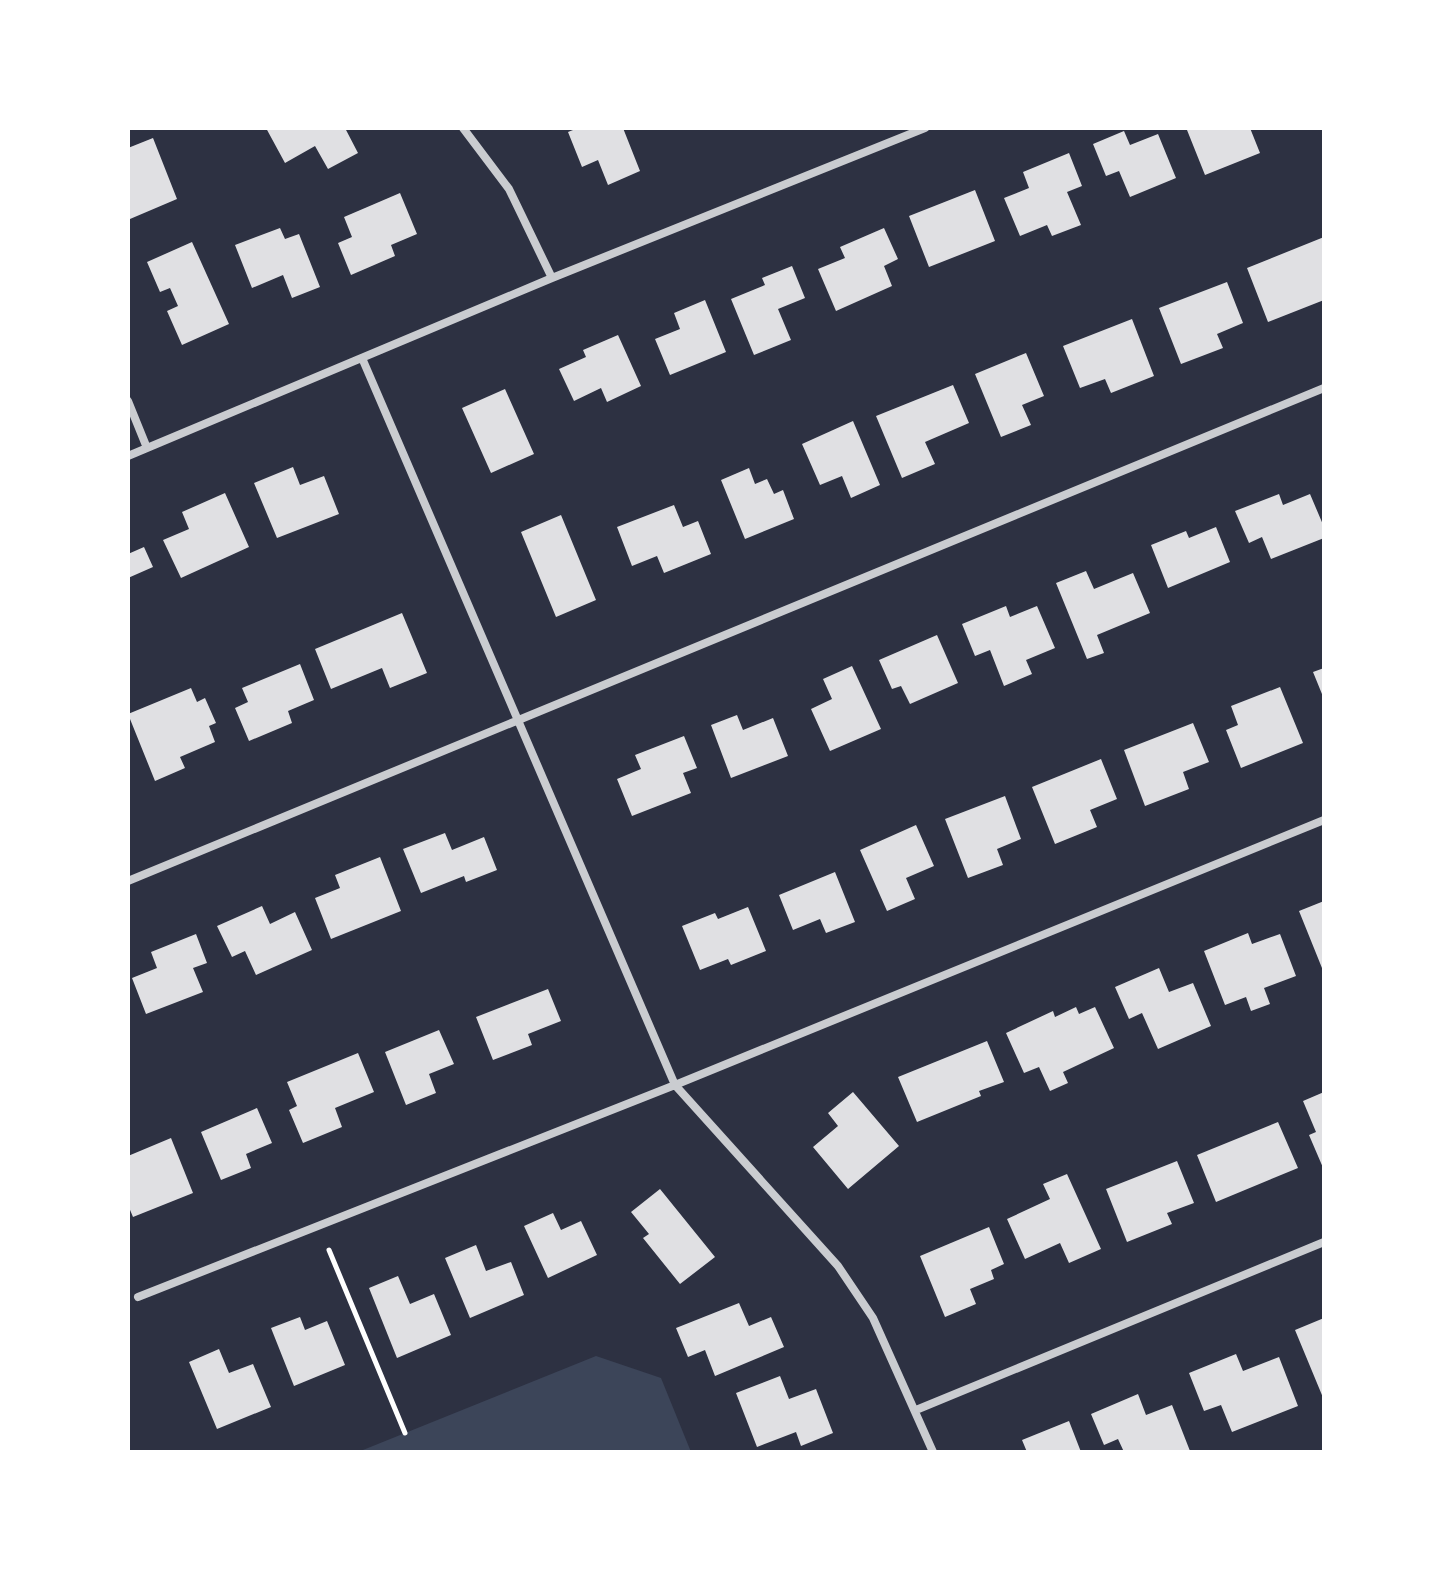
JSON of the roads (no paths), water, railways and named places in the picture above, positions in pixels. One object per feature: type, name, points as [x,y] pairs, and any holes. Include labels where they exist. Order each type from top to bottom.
[{"type":"street","points":[[463,128],[509,189],[552,278]]},
{"type":"street","points":[[128,456],[552,278],[925,128]]},
{"type":"street","points":[[362,358],[675,1085],[838,1266],[873,1318],[933,1452]]},
{"type":"street","points":[[128,881],[1324,388]]},
{"type":"street","points":[[128,401],[147,448]]},
{"type":"street","points":[[138,1297],[675,1085],[1324,820]]},
{"type":"street","points":[[916,1410],[1324,1242]]}]
